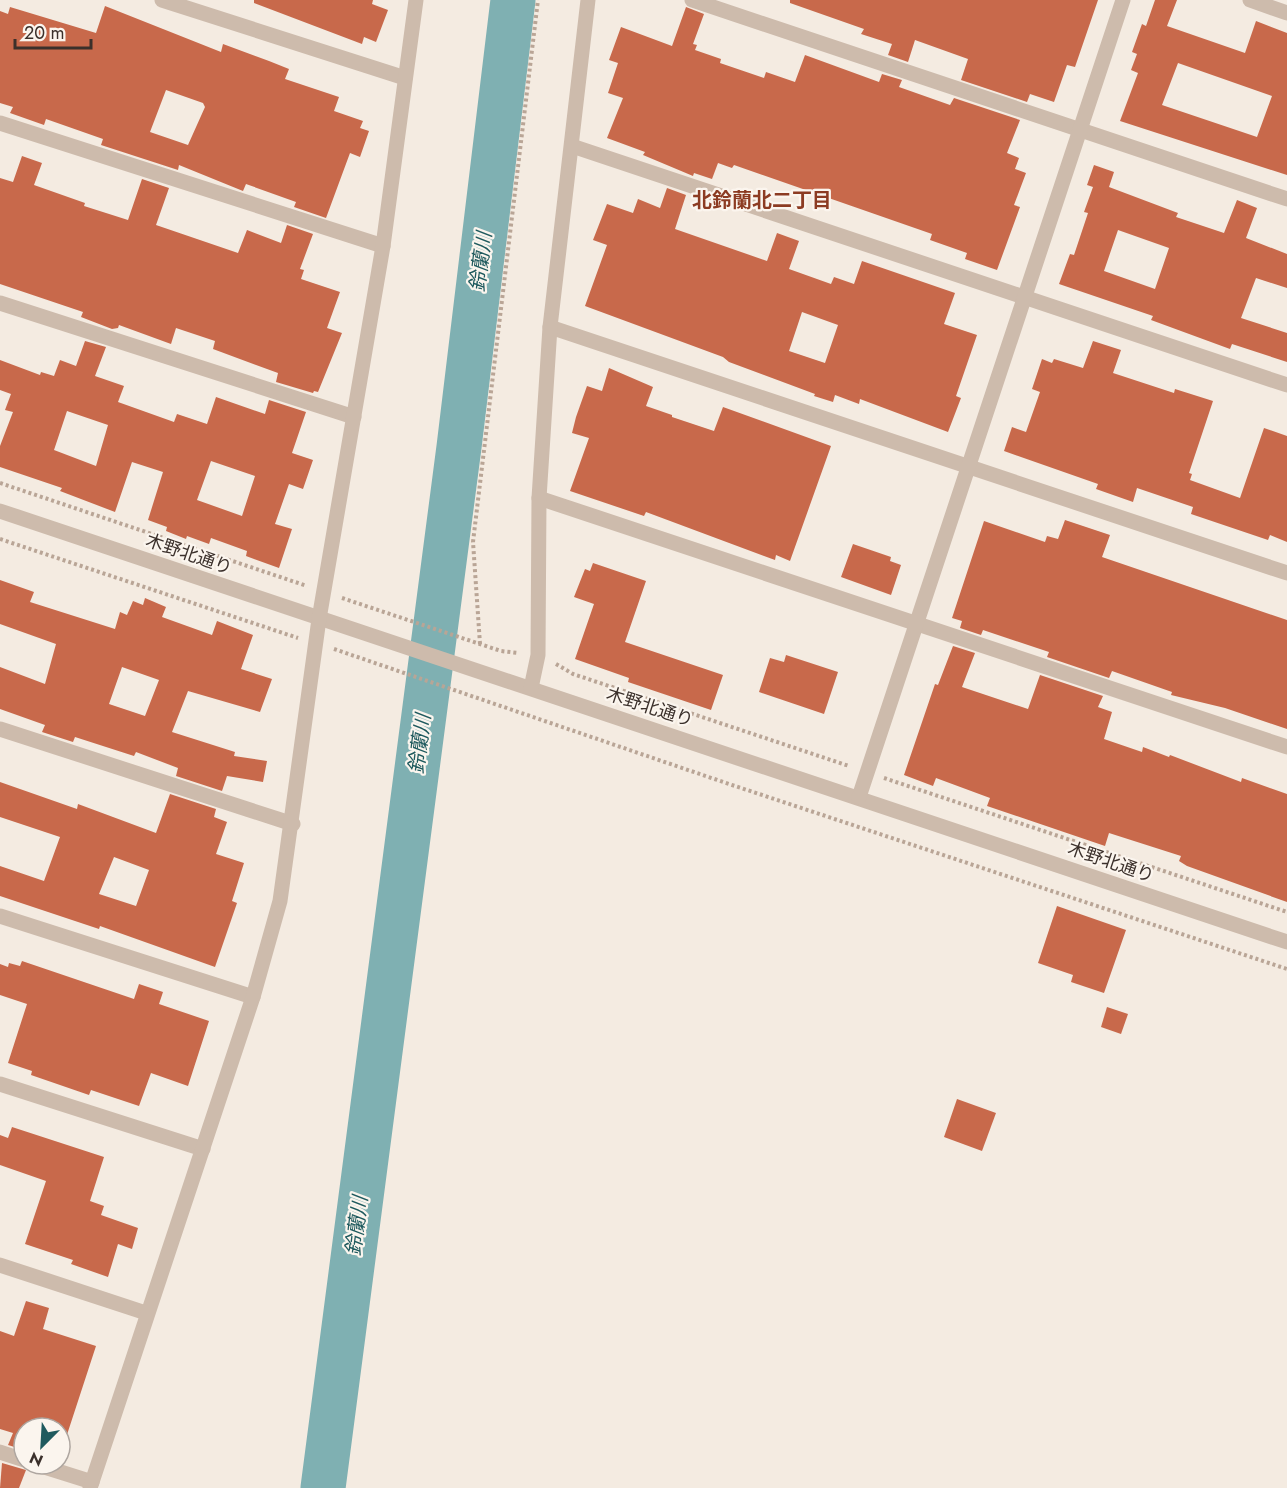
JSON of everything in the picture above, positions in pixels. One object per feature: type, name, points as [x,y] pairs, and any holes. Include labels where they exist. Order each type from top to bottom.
[{"type":"street","points":[[162,0],[405,78]]},
{"type":"street","points":[[67,1476],[91,1485],[146,1313],[253,997],[280,901],[319,619],[383,246],[416,0]]},
{"type":"street","points":[[531,688],[538,655],[539,498],[550,327],[588,0]]},
{"type":"street","points":[[692,0],[1287,199]]},
{"type":"street","points":[[859,797],[1123,0]]},
{"type":"street","points":[[1250,0],[1287,13]]},
{"type":"street","points":[[0,123],[383,246]]},
{"type":"street","points":[[572,146],[1287,385]]},
{"type":"street","points":[[0,303],[354,417]]},
{"type":"street","points":[[550,327],[1287,573]]},
{"type":"street","points":[[539,498],[1287,747]]},
{"type":"street","name":"木野北通り","points":[[0,511],[1287,942]]},
{"type":"street","points":[[0,729],[292,824]]},
{"type":"street","points":[[0,916],[253,997]]},
{"type":"street","points":[[0,1084],[203,1149]]},
{"type":"street","points":[[0,1265],[146,1313]]},
{"type":"path","points":[[480,644],[473,542],[538,0]]},
{"type":"path","points":[[0,483],[467,640]]},
{"type":"path","points":[[0,539],[378,663],[729,784],[1287,969]]},
{"type":"building","points":[[254,0],[373,0],[372,4],[388,10],[376,42],[364,37],[362,44],[254,3]]},
{"type":"building","points":[[790,0],[1098,0],[1075,67],[1067,65],[1054,102],[1030,94],[1027,102],[961,80],[968,59],[915,40],[908,62],[888,55],[892,44],[861,34],[864,29],[790,3]]},
{"type":"building","points":[[1155,0],[1177,0],[1167,26],[1245,53],[1256,21],[1287,33],[1287,175],[1120,121],[1138,73],[1131,70],[1137,54],[1132,52],[1142,24],[1146,26]],"holes":[[[1178,63],[1272,96],[1257,137],[1162,105]]]},
{"type":"building","points":[[105,6],[221,52],[223,44],[269,61],[289,69],[285,79],[339,97],[334,111],[363,121],[360,128],[369,131],[360,157],[350,153],[326,218],[294,207],[296,202],[246,184],[243,191],[179,165],[178,170],[101,145],[103,139],[46,119],[44,125],[10,113],[13,107],[0,103],[0,11],[8,14],[10,7],[96,33]],"holes":[[[166,90],[203,103],[205,107],[188,145],[150,132]]]},
{"type":"building","points":[[686,7],[704,14],[693,44],[697,45],[695,50],[721,59],[720,63],[764,78],[766,72],[795,82],[805,55],[879,82],[882,74],[902,80],[899,87],[950,105],[954,98],[1020,120],[1007,153],[1019,158],[1015,169],[1026,173],[1014,205],[1020,207],[997,270],[965,259],[967,253],[930,240],[932,234],[734,165],[732,168],[718,163],[712,179],[694,173],[693,176],[643,155],[645,152],[607,138],[623,98],[608,93],[618,63],[609,60],[621,27],[672,46]]},
{"type":"building","points":[[22,156],[42,163],[34,185],[85,203],[84,206],[128,220],[142,179],[169,188],[156,225],[238,253],[247,230],[281,243],[287,225],[313,234],[300,269],[304,270],[301,279],[340,292],[327,328],[342,333],[318,392],[313,393],[276,382],[278,373],[213,349],[215,341],[176,328],[171,344],[119,325],[118,328],[112,329],[81,317],[83,312],[0,284],[0,178],[13,182]]},
{"type":"building","points":[[1094,165],[1114,172],[1109,187],[1178,213],[1176,217],[1224,233],[1237,200],[1257,208],[1246,238],[1287,254],[1287,288],[1256,278],[1241,318],[1287,333],[1287,362],[1232,344],[1230,349],[1151,320],[1153,316],[1059,284],[1070,254],[1074,255],[1088,213],[1084,212],[1093,187],[1087,185]],"holes":[[[1118,230],[1169,248],[1155,289],[1104,271]]]},
{"type":"building","points":[[667,188],[686,195],[675,229],[767,261],[777,233],[799,241],[789,269],[831,284],[834,277],[854,284],[862,261],[955,293],[944,324],[977,335],[956,396],[961,398],[948,432],[860,399],[859,404],[835,395],[833,402],[814,396],[815,394],[729,362],[723,357],[585,306],[607,245],[593,240],[607,204],[633,213],[638,199],[660,208]],"holes":[[[802,312],[838,325],[825,363],[789,351]]]},
{"type":"building","points":[[85,341],[106,347],[95,376],[124,386],[118,402],[174,422],[177,414],[207,424],[216,397],[265,414],[269,400],[306,412],[292,453],[313,460],[303,489],[289,484],[275,524],[292,529],[279,568],[246,556],[247,551],[211,538],[209,544],[187,536],[186,539],[166,531],[167,527],[148,520],[163,472],[132,462],[115,512],[60,491],[62,488],[0,467],[0,446],[13,412],[5,410],[11,394],[0,390],[0,360],[40,375],[41,372],[54,376],[60,360],[76,366]],"holes":[[[67,411],[108,425],[96,466],[54,450]],[[211,461],[255,476],[242,516],[197,500]]]},
{"type":"building","points":[[1093,341],[1121,350],[1113,373],[1174,393],[1175,389],[1213,401],[1189,473],[1192,474],[1190,480],[1240,498],[1264,428],[1287,436],[1287,542],[1270,535],[1268,540],[1191,514],[1193,507],[1137,488],[1133,502],[1096,489],[1098,484],[1004,451],[1012,427],[1026,432],[1040,392],[1032,389],[1042,359],[1052,363],[1054,359],[1083,368]]},
{"type":"building","points":[[609,368],[653,387],[646,406],[672,415],[672,417],[714,431],[723,407],[831,446],[790,561],[776,555],[775,560],[646,512],[644,516],[570,491],[589,438],[572,433],[576,417],[587,386],[602,391]]},
{"type":"building","points":[[1065,520],[1110,535],[1102,557],[1287,620],[1287,729],[1225,708],[1171,695],[1172,692],[1112,671],[1109,678],[1047,657],[1049,652],[983,630],[981,635],[960,628],[962,621],[952,618],[984,521],[1045,542],[1047,536],[1058,539]]},
{"type":"building","points":[[853,544],[891,557],[890,561],[901,565],[891,595],[841,577]]},
{"type":"building","points":[[593,563],[646,581],[625,642],[723,675],[711,710],[628,682],[629,678],[575,659],[594,604],[574,597],[585,569],[590,571]]},
{"type":"building","points":[[0,580],[34,592],[30,602],[115,629],[120,612],[127,615],[133,601],[143,605],[145,598],[166,607],[162,617],[212,635],[217,621],[253,635],[241,669],[272,679],[260,712],[188,691],[172,732],[235,752],[234,756],[267,761],[263,782],[227,776],[222,791],[176,776],[178,768],[136,752],[134,756],[75,737],[73,742],[42,732],[45,725],[0,709],[0,667],[45,684],[56,644],[0,624]],"holes":[[[122,667],[159,680],[145,716],[109,704]]]},
{"type":"building","points":[[953,646],[975,653],[962,687],[1028,709],[1040,675],[1103,696],[1098,707],[1112,712],[1104,739],[1142,752],[1143,747],[1169,757],[1170,755],[1241,782],[1242,778],[1287,794],[1287,902],[1187,866],[1179,861],[1181,856],[1109,833],[1105,846],[987,806],[990,798],[936,778],[933,786],[904,775],[935,684],[938,685]]},
{"type":"building","points":[[786,655],[838,672],[824,714],[759,692],[770,658],[784,662]]},
{"type":"building","points":[[0,782],[77,809],[78,804],[156,833],[170,794],[216,809],[214,817],[227,822],[216,854],[244,863],[232,901],[237,903],[215,967],[100,926],[99,929],[0,896],[0,866],[44,881],[60,837],[0,817]],"holes":[[[114,857],[149,870],[136,906],[99,894]]]},
{"type":"building","points":[[1057,906],[1126,930],[1104,993],[1071,982],[1073,975],[1038,963]]},
{"type":"building","points":[[22,961],[134,999],[139,984],[163,992],[159,1004],[209,1021],[188,1086],[151,1073],[139,1106],[91,1090],[89,1095],[31,1075],[32,1071],[8,1063],[27,1004],[0,995],[0,964],[8,967],[9,963],[20,966]]},
{"type":"building","points":[[1107,1007],[1128,1014],[1121,1034],[1101,1027]]},
{"type":"building","points":[[957,1099],[996,1113],[982,1151],[944,1137]]},
{"type":"building","points":[[12,1127],[104,1157],[90,1201],[104,1206],[101,1215],[138,1228],[132,1249],[118,1244],[108,1277],[71,1264],[73,1260],[25,1244],[46,1181],[0,1165],[0,1135],[8,1138]]},
{"type":"building","points":[[26,1301],[49,1308],[43,1329],[96,1346],[72,1419],[72,1416],[12,1416],[12,1433],[0,1429],[0,1331],[14,1336]]},
{"type":"building","points":[[2,1463],[12,1466],[12,1476],[24,1476],[19,1488],[0,1488]]},
{"type":"waterway","name":"鈴蘭川","points":[[323,1488],[459,447],[513,0]]},
{"type":"district","name":"北鈴蘭北二丁目","points":[[762,200]]}]
